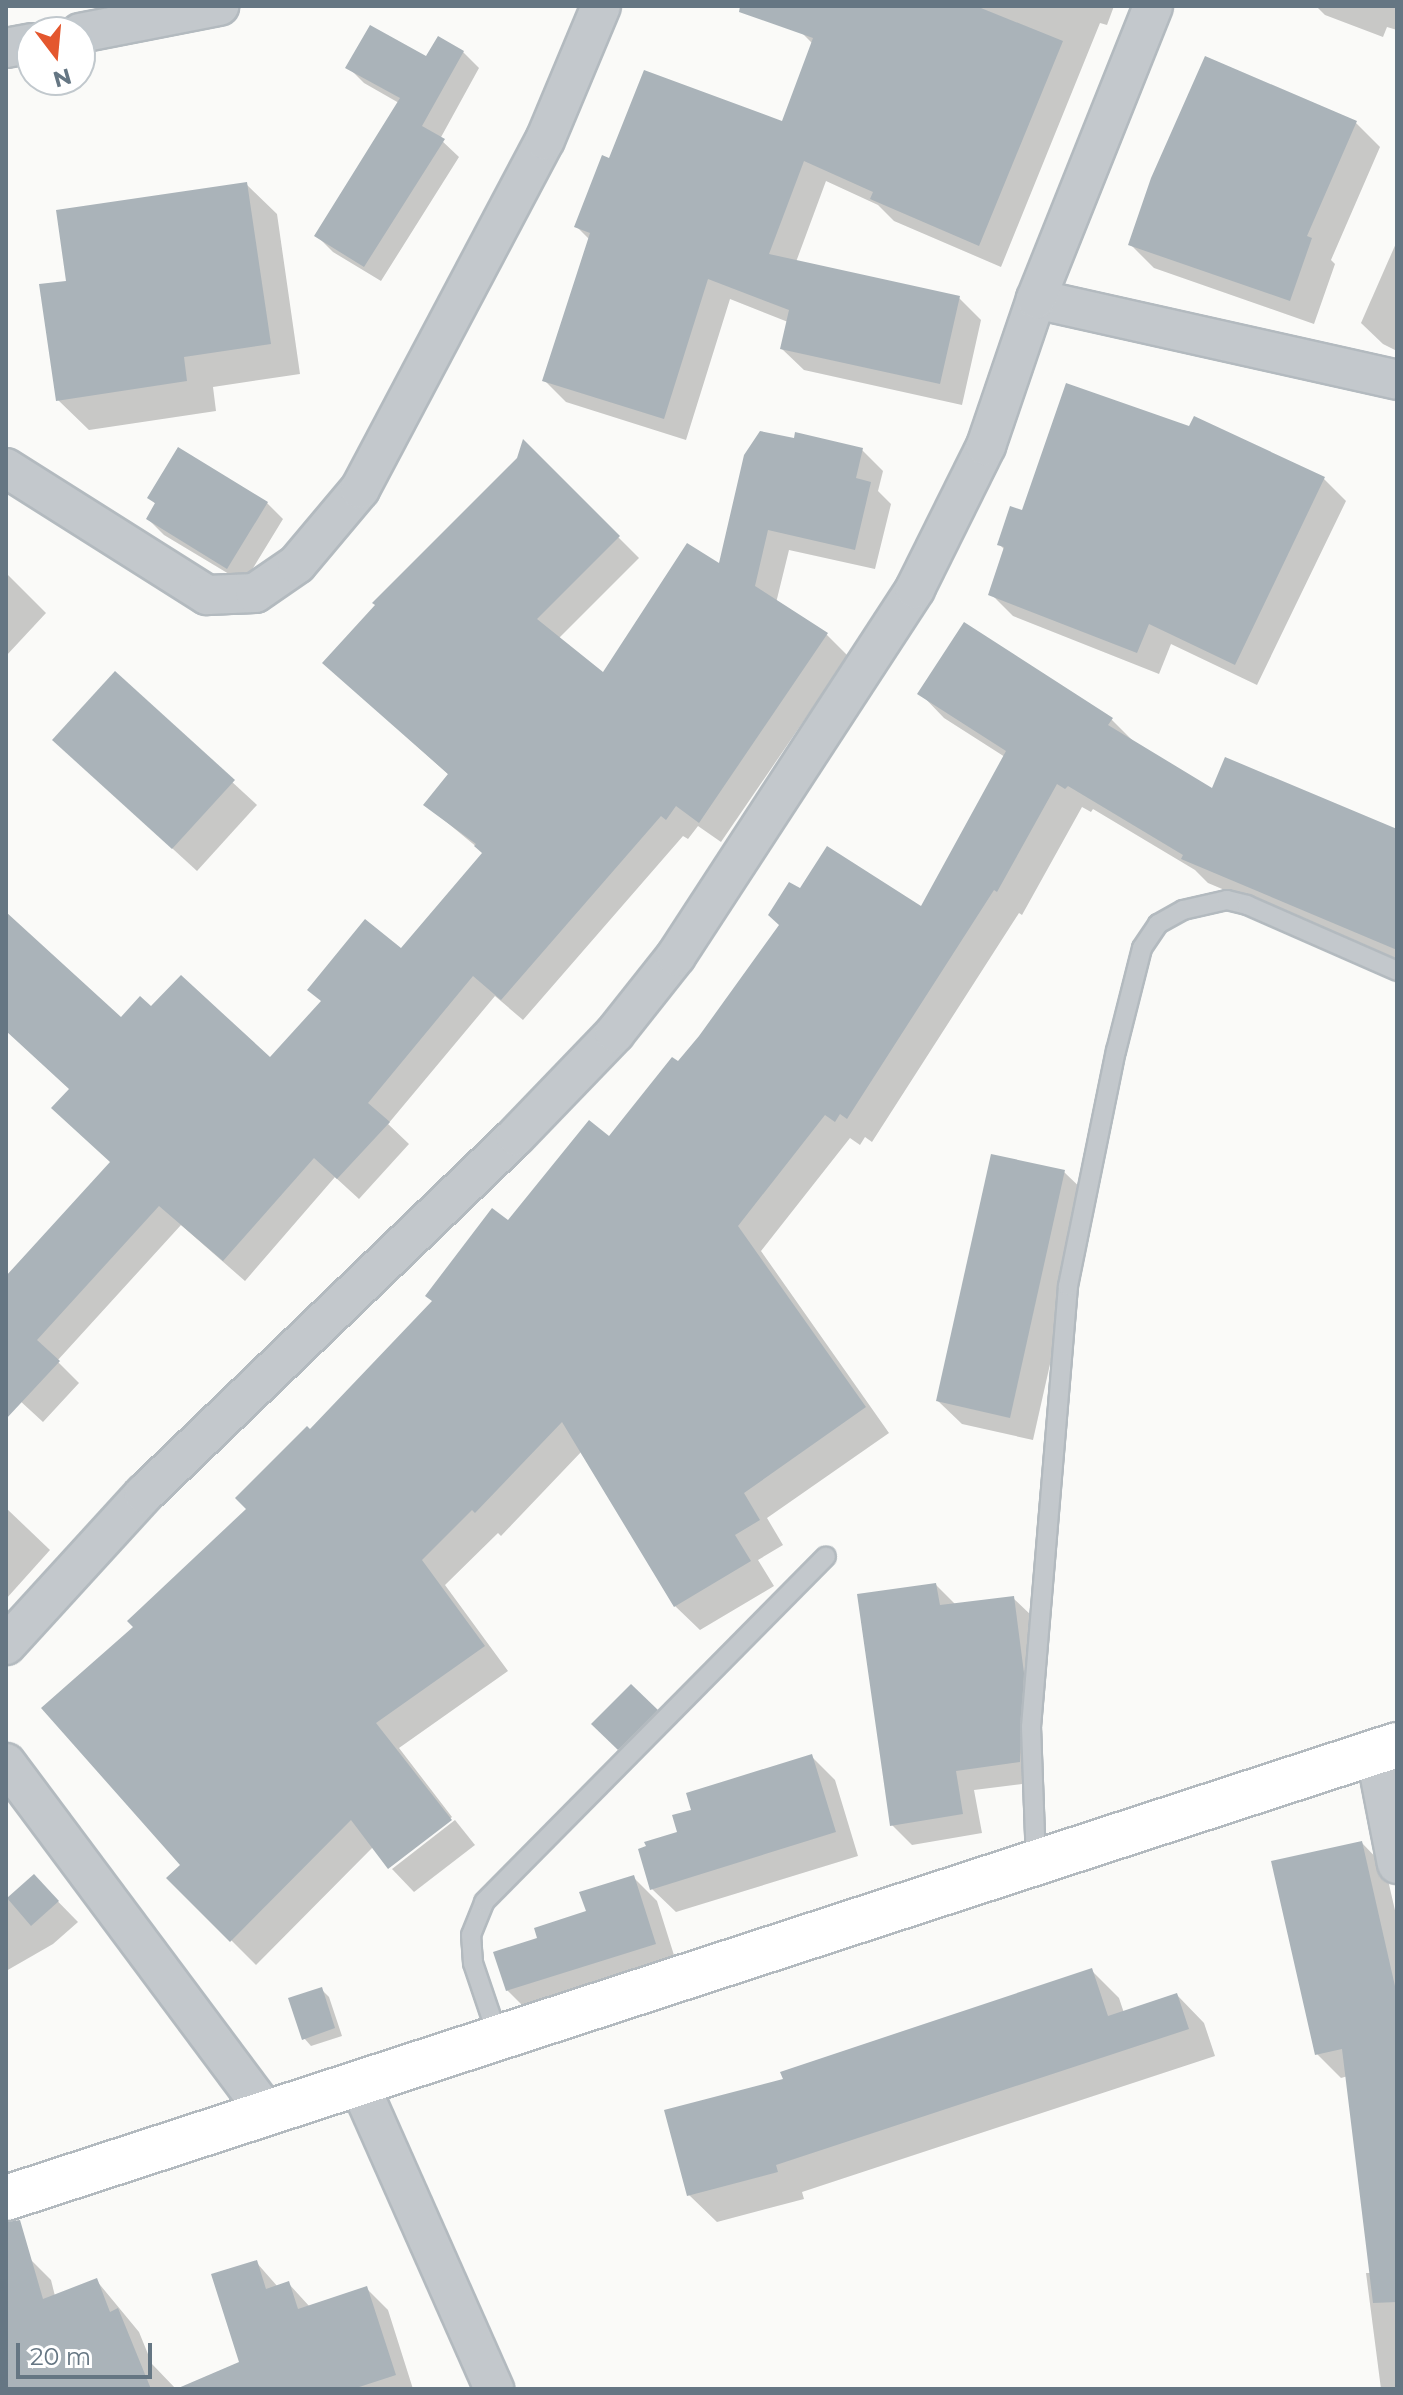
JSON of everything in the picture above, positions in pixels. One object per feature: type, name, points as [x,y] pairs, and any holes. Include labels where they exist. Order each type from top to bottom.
[{"type":"main road","points":[[6,2198],[1386,1748]]},
{"type":"street","points":[[96,30],[219,6]]},
{"type":"street","points":[[6,468],[207,595],[255,593],[297,564],[360,489],[545,140],[601,6]]},
{"type":"street","points":[[6,1645],[144,1494],[516,1136],[615,1033],[676,956],[915,589],[986,446],[1036,299],[1153,6]]},
{"type":"street","points":[[1036,299],[1397,380]]},
{"type":"street","points":[[1386,1748],[1397,1864]]},
{"type":"street","points":[[6,1763],[268,2114]]},
{"type":"street","points":[[359,2084],[494,2389]]},
{"type":"lane","points":[[1036,1863],[1031,1727],[1068,1286],[1116,1051],[1142,948],[1158,924],[1183,910],[1227,900],[1247,905],[1397,971]]},
{"type":"lane","points":[[498,2037],[473,1963],[471,1935],[484,1902],[826,1557]]},
{"type":"building","points":[[740,6],[976,6],[1063,41],[979,246],[870,199],[873,192],[804,161],[769,254],[960,296],[940,384],[780,349],[789,310],[708,279],[664,419],[542,381],[590,233],[574,227],[602,155],[609,158],[644,70],[782,121],[813,38],[739,12]]},
{"type":"building","points":[[370,25],[426,56],[438,36],[464,51],[422,126],[445,139],[364,267],[314,236],[400,98],[345,68]]},
{"type":"building","points":[[1205,56],[1357,121],[1307,236],[1312,238],[1290,301],[1128,245],[1151,178]]},
{"type":"building","points":[[247,182],[271,344],[184,357],[187,381],[56,401],[39,284],[66,281],[56,210]]},
{"type":"building","points":[[1066,383],[1189,426],[1194,416],[1325,477],[1235,665],[1149,624],[1137,653],[988,595],[1004,547],[997,545],[1010,506],[1022,510]]},
{"type":"building","points":[[760,431],[794,438],[795,432],[863,448],[856,478],[871,482],[855,550],[768,530],[755,586],[828,633],[699,823],[676,806],[666,820],[661,816],[501,1000],[473,976],[368,1103],[390,1122],[337,1179],[314,1158],[223,1261],[159,1206],[37,1340],[60,1361],[6,1419],[6,1276],[110,1162],[51,1108],[69,1089],[6,1031],[6,912],[121,1017],[140,996],[151,1006],[181,975],[270,1057],[321,1001],[307,990],[365,919],[401,948],[482,853],[474,846],[476,844],[423,805],[448,774],[322,663],[375,605],[372,603],[517,458],[523,439],[620,536],[537,619],[603,672],[687,543],[719,563],[744,455]]},
{"type":"building","points":[[178,447],[268,502],[227,569],[146,519],[155,503],[147,498]]},
{"type":"building","points":[[964,622],[1113,718],[1108,725],[1212,788],[1225,757],[1397,829],[1397,950],[1181,859],[1183,855],[1068,786],[1065,789],[1057,784],[997,892],[994,890],[847,1119],[840,1114],[835,1122],[825,1115],[738,1226],[866,1407],[744,1493],[760,1520],[735,1535],[751,1561],[674,1607],[562,1422],[475,1513],[472,1510],[422,1560],[485,1646],[376,1723],[452,1820],[388,1869],[351,1820],[230,1942],[166,1878],[180,1865],[41,1708],[133,1627],[127,1621],[246,1509],[235,1498],[307,1426],[310,1429],[432,1301],[425,1296],[492,1208],[508,1220],[589,1120],[609,1136],[672,1057],[678,1061],[779,925],[768,915],[789,882],[800,888],[827,846],[921,906],[1006,751],[917,694]]},
{"type":"building","points":[[115,671],[235,780],[172,849],[52,740]]},
{"type":"building","points":[[991,1154],[1065,1170],[1010,1418],[936,1401]]},
{"type":"building","points":[[936,1583],[940,1605],[1014,1596],[1024,1673],[1020,1762],[956,1771],[963,1814],[890,1826],[857,1594]]},
{"type":"building","points":[[631,1684],[658,1710],[618,1750],[591,1724]]},
{"type":"building","points":[[812,1754],[836,1832],[650,1890],[638,1849],[646,1846],[644,1842],[677,1832],[672,1815],[691,1810],[686,1793]]},
{"type":"building","points":[[1362,1841],[1397,1995],[1397,2302],[1373,2303],[1342,2049],[1315,2055],[1271,1861]]},
{"type":"building","points":[[34,1874],[59,1901],[31,1926],[7,1898]]},
{"type":"building","points":[[634,1875],[656,1944],[506,1991],[493,1952],[537,1938],[534,1928],[586,1911],[579,1892]]},
{"type":"building","points":[[1092,1968],[1108,2016],[1177,1993],[1189,2029],[776,2165],[778,2172],[687,2196],[664,2110],[783,2079],[780,2072]]},
{"type":"building","points":[[322,1987],[335,2028],[302,2040],[288,1998]]},
{"type":"building","points":[[20,2220],[43,2299],[97,2278],[110,2312],[118,2308],[151,2389],[6,2389],[6,2222]]},
{"type":"building","points":[[257,2260],[266,2289],[289,2281],[298,2309],[367,2286],[396,2375],[353,2389],[176,2389],[239,2362],[211,2274]]}]
